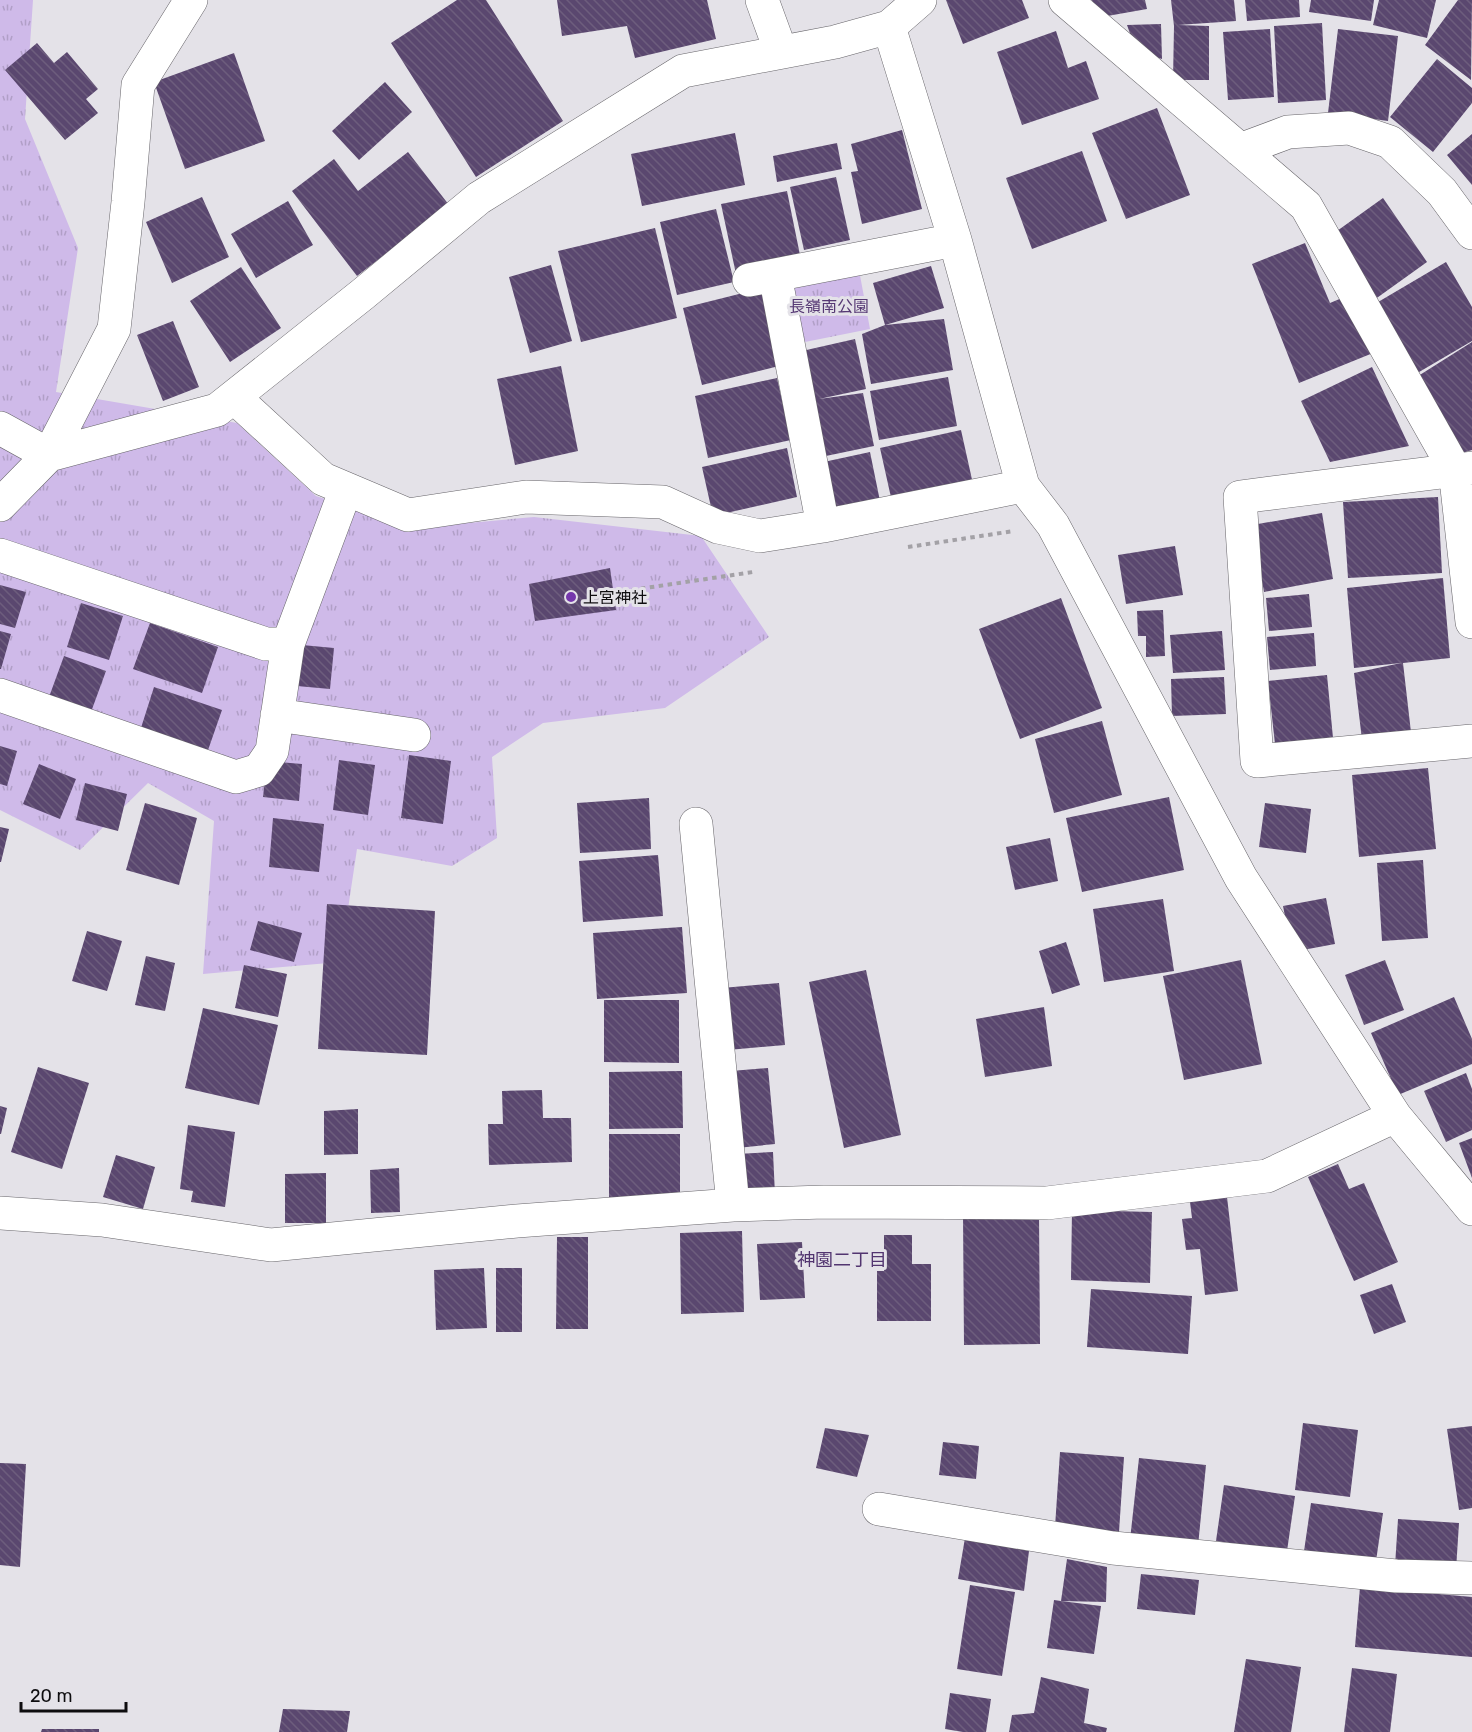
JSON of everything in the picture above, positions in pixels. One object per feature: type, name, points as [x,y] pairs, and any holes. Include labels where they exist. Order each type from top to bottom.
[{"type":"street","points":[[0,505],[49,455],[114,329],[138,85],[191,0]]},
{"type":"street","points":[[762,0],[781,52]]},
{"type":"street","points":[[0,428],[49,455],[217,410],[479,198],[683,70],[836,42],[889,27],[920,0]]},
{"type":"street","points":[[1065,0],[1306,206],[1464,469],[1472,622]]},
{"type":"street","points":[[889,27],[955,240],[1023,486],[1053,525],[1241,878],[1395,1116],[1472,1209]]},
{"type":"street","points":[[1240,150],[1288,132],[1349,128],[1390,142],[1442,192],[1472,233]]},
{"type":"street","points":[[823,526],[762,278],[955,240]]},
{"type":"street","points":[[234,397],[322,479],[408,515],[526,497],[663,502],[718,527],[760,536],[823,526],[1023,486]]},
{"type":"street","points":[[1464,469],[1240,498],[1257,761],[1472,741]]},
{"type":"street","points":[[0,695],[236,777],[259,770],[272,751],[288,644],[346,489]]},
{"type":"street","points":[[0,555],[266,644],[288,644]]},
{"type":"street","points":[[278,715],[414,735]]},
{"type":"street","points":[[696,824],[733,1204]]},
{"type":"street","points":[[0,1213],[102,1220],[271,1245],[518,1221],[733,1204],[1047,1203],[1267,1176],[1395,1116]]},
{"type":"street","points":[[879,1509],[1113,1548],[1396,1576],[1472,1578]]},
{"type":"green space","points":[[0,0],[33,0],[25,119],[78,248],[56,392],[237,423],[316,496],[413,528],[534,517],[701,536],[769,637],[665,708],[543,723],[492,757],[497,838],[452,866],[357,849],[340,962],[203,974],[214,821],[148,783],[80,850],[0,810]]},
{"type":"green space","name":"長嶺南公園","points":[[859,270],[870,329],[800,343],[788,283]]},
{"type":"building","points":[[457,0],[486,0],[563,121],[476,177],[391,43]]},
{"type":"building","points":[[557,0],[707,0],[716,39],[635,58],[627,26],[562,36]]},
{"type":"building","points":[[946,0],[1022,0],[1029,18],[963,44]]},
{"type":"building","points":[[1092,0],[1145,0],[1147,9],[1096,18]]},
{"type":"building","points":[[1171,0],[1234,0],[1236,21],[1178,25],[1209,26],[1209,80],[1173,80],[1174,26]]},
{"type":"building","points":[[1245,0],[1299,0],[1300,17],[1247,21]]},
{"type":"building","points":[[1311,0],[1374,0],[1371,21],[1309,12]]},
{"type":"building","points":[[1379,0],[1436,0],[1427,38],[1373,25]]},
{"type":"building","points":[[1458,0],[1472,0],[1471,80],[1425,45]]},
{"type":"building","points":[[1322,23],[1326,100],[1278,103],[1274,26]]},
{"type":"building","points":[[1161,24],[1162,59],[1136,51],[1127,25]]},
{"type":"building","points":[[1270,29],[1274,97],[1228,100],[1223,32]]},
{"type":"building","points":[[1338,29],[1398,36],[1388,121],[1328,113]]},
{"type":"building","points":[[1056,31],[1068,68],[1086,61],[1099,99],[1022,125],[997,52]]},
{"type":"building","points":[[37,43],[54,63],[67,52],[98,89],[86,99],[98,113],[65,140],[5,70]]},
{"type":"building","points":[[234,53],[265,141],[185,169],[154,82]]},
{"type":"building","points":[[1437,59],[1472,88],[1472,103],[1433,152],[1390,117]]},
{"type":"building","points":[[385,82],[412,112],[359,160],[332,131]]},
{"type":"building","points":[[1157,108],[1190,195],[1126,219],[1092,133]]},
{"type":"building","points":[[902,130],[922,209],[862,224],[851,172],[858,171],[851,144]]},
{"type":"building","points":[[735,133],[745,185],[642,206],[631,154]]},
{"type":"building","points":[[1472,134],[1472,185],[1447,155]]},
{"type":"building","points":[[837,143],[842,169],[777,182],[773,156]]},
{"type":"building","points":[[1082,151],[1107,221],[1032,249],[1006,178]]},
{"type":"building","points":[[408,152],[449,205],[357,276],[292,191],[334,159],[358,191]]},
{"type":"building","points":[[836,177],[850,240],[804,250],[790,187]]},
{"type":"building","points":[[787,191],[801,260],[736,274],[721,204]]},
{"type":"building","points":[[202,197],[229,257],[172,283],[146,222]]},
{"type":"building","points":[[1383,198],[1427,262],[1374,300],[1330,236]]},
{"type":"building","points":[[288,201],[313,245],[256,278],[231,234]]},
{"type":"building","points":[[716,209],[734,282],[677,295],[660,222]]},
{"type":"building","points":[[655,228],[677,318],[581,342],[558,251]]},
{"type":"building","points":[[1305,243],[1330,303],[1349,295],[1373,353],[1299,383],[1252,264]]},
{"type":"building","points":[[1446,262],[1472,307],[1472,341],[1414,375],[1373,305]]},
{"type":"building","points":[[551,265],[572,341],[530,353],[509,277]]},
{"type":"building","points":[[931,266],[944,308],[885,325],[873,283]]},
{"type":"building","points":[[241,267],[281,328],[230,362],[190,301]]},
{"type":"building","points":[[763,288],[783,365],[702,385],[683,308]]},
{"type":"building","points":[[944,319],[953,370],[871,384],[862,334],[885,325]]},
{"type":"building","points":[[173,321],[199,387],[163,401],[137,335]]},
{"type":"building","points":[[855,339],[866,389],[819,399],[863,393],[874,446],[821,457],[802,351]]},
{"type":"building","points":[[1472,342],[1472,450],[1462,453],[1415,378]]},
{"type":"building","points":[[561,366],[578,451],[515,465],[497,379]]},
{"type":"building","points":[[1372,367],[1409,446],[1330,462],[1301,401]]},
{"type":"building","points":[[948,377],[957,426],[879,440],[870,391]]},
{"type":"building","points":[[777,378],[791,440],[708,458],[695,396]]},
{"type":"building","points":[[961,430],[973,484],[892,502],[880,448]]},
{"type":"building","points":[[787,448],[797,497],[713,516],[702,467]]},
{"type":"building","points":[[870,452],[881,506],[831,517],[819,463]]},
{"type":"building","points":[[1438,497],[1442,573],[1348,578],[1343,502]]},
{"type":"building","points":[[1322,513],[1333,579],[1264,592],[1252,525]]},
{"type":"building","points":[[1175,546],[1183,595],[1126,604],[1118,555]]},
{"type":"building","points":[[610,568],[616,610],[535,621],[529,584]]},
{"type":"building","points":[[1443,578],[1450,658],[1403,663],[1412,741],[1363,748],[1354,673],[1401,663],[1354,668],[1347,588]]},
{"type":"building","points":[[0,585],[26,592],[15,628],[0,624]]},
{"type":"building","points":[[1309,594],[1312,627],[1269,631],[1266,598]]},
{"type":"building","points":[[1061,598],[1102,708],[1020,739],[979,629]]},
{"type":"building","points":[[81,603],[123,616],[109,660],[67,647]]},
{"type":"building","points":[[1163,610],[1165,656],[1146,657],[1146,636],[1138,636],[1137,611]]},
{"type":"building","points":[[150,623],[218,647],[202,693],[133,669]]},
{"type":"building","points":[[0,631],[11,634],[1,669],[0,669]]},
{"type":"building","points":[[1222,631],[1225,670],[1173,673],[1170,635]]},
{"type":"building","points":[[1314,633],[1316,666],[1270,670],[1267,637]]},
{"type":"building","points":[[302,645],[334,648],[330,689],[297,686]]},
{"type":"building","points":[[64,656],[106,671],[91,712],[49,697]]},
{"type":"building","points":[[1327,675],[1333,738],[1275,744],[1268,681]]},
{"type":"building","points":[[1224,677],[1226,714],[1172,716],[1171,679]]},
{"type":"building","points":[[154,687],[222,710],[207,753],[140,731]]},
{"type":"building","points":[[1102,721],[1122,795],[1054,813],[1035,739]]},
{"type":"building","points":[[0,746],[17,751],[7,786],[0,784]]},
{"type":"building","points":[[409,755],[451,761],[443,824],[401,818]]},
{"type":"building","points":[[339,760],[375,765],[368,815],[333,810]]},
{"type":"building","points":[[267,761],[302,764],[299,801],[263,797]]},
{"type":"building","points":[[39,764],[76,779],[60,819],[23,804]]},
{"type":"building","points":[[1428,768],[1436,849],[1359,857],[1352,775]]},
{"type":"building","points":[[85,783],[127,794],[118,831],[76,820]]},
{"type":"building","points":[[1169,797],[1184,870],[1082,892],[1066,818]]},
{"type":"building","points":[[649,798],[651,849],[580,853],[577,803]]},
{"type":"building","points":[[145,803],[197,818],[179,885],[126,870]]},
{"type":"building","points":[[1265,803],[1311,809],[1306,853],[1259,847]]},
{"type":"building","points":[[273,818],[324,824],[319,872],[269,867]]},
{"type":"building","points":[[0,827],[9,829],[1,862],[0,862]]},
{"type":"building","points":[[1050,838],[1058,881],[1015,890],[1006,847]]},
{"type":"building","points":[[658,855],[663,916],[583,922],[579,861]]},
{"type":"building","points":[[1423,860],[1428,938],[1382,941],[1377,863]]},
{"type":"building","points":[[1326,898],[1335,944],[1292,952],[1283,906]]},
{"type":"building","points":[[1163,899],[1174,971],[1104,982],[1093,909]]},
{"type":"building","points":[[327,904],[435,911],[427,1055],[318,1049]]},
{"type":"building","points":[[258,921],[302,933],[294,962],[250,950]]},
{"type":"building","points":[[682,927],[687,993],[597,999],[593,933]]},
{"type":"building","points":[[87,931],[122,941],[107,991],[72,981]]},
{"type":"building","points":[[1066,942],[1080,985],[1052,994],[1039,951]]},
{"type":"building","points":[[146,956],[175,963],[165,1011],[135,1005]]},
{"type":"building","points":[[1241,960],[1262,1064],[1184,1080],[1163,976]]},
{"type":"building","points":[[1385,960],[1404,1010],[1364,1025],[1345,975]]},
{"type":"building","points":[[244,965],[287,974],[278,1017],[235,1008]]},
{"type":"building","points":[[866,970],[901,1135],[844,1148],[809,982]]},
{"type":"building","points":[[779,983],[785,1045],[728,1050],[722,988]]},
{"type":"building","points":[[1454,997],[1472,1039],[1472,1064],[1398,1095],[1371,1033]]},
{"type":"building","points":[[604,1000],[679,1000],[679,1063],[604,1062]]},
{"type":"building","points":[[1044,1007],[1052,1066],[985,1077],[976,1019]]},
{"type":"building","points":[[203,1008],[278,1025],[259,1105],[185,1088]]},
{"type":"building","points":[[38,1067],[89,1083],[62,1169],[11,1152]]},
{"type":"building","points":[[768,1068],[775,1144],[737,1148],[731,1071]]},
{"type":"building","points":[[682,1071],[683,1128],[609,1129],[609,1072]]},
{"type":"building","points":[[1466,1073],[1472,1089],[1472,1130],[1446,1142],[1424,1091]]},
{"type":"building","points":[[542,1090],[543,1118],[571,1118],[572,1162],[489,1165],[488,1124],[503,1124],[502,1091]]},
{"type":"building","points":[[0,1106],[7,1108],[1,1134],[0,1134]]},
{"type":"building","points":[[358,1109],[358,1154],[324,1155],[324,1111]]},
{"type":"building","points":[[188,1125],[235,1132],[225,1207],[191,1202],[193,1191],[180,1189]]},
{"type":"building","points":[[609,1134],[680,1134],[680,1202],[609,1203]]},
{"type":"building","points":[[1472,1138],[1472,1178],[1459,1143]]},
{"type":"building","points":[[773,1152],[775,1195],[739,1198],[737,1154]]},
{"type":"building","points":[[116,1155],[155,1167],[143,1209],[103,1197]]},
{"type":"building","points":[[1338,1164],[1349,1189],[1364,1183],[1398,1262],[1354,1281],[1308,1177]]},
{"type":"building","points":[[399,1168],[400,1212],[371,1213],[370,1170]]},
{"type":"building","points":[[326,1173],[326,1223],[285,1223],[285,1174]]},
{"type":"building","points":[[1227,1197],[1238,1291],[1205,1295],[1200,1249],[1186,1250],[1182,1219],[1192,1218],[1190,1202]]},
{"type":"building","points":[[1072,1210],[1152,1212],[1150,1283],[1071,1280]]},
{"type":"building","points":[[1039,1213],[1040,1344],[964,1345],[963,1214]]},
{"type":"building","points":[[742,1231],[744,1312],[681,1314],[680,1233]]},
{"type":"building","points":[[884,1235],[912,1235],[912,1264],[931,1264],[931,1321],[877,1321],[877,1271],[884,1271]]},
{"type":"building","points":[[557,1237],[588,1237],[588,1329],[556,1329]]},
{"type":"building","points":[[802,1242],[805,1298],[760,1300],[757,1244]]},
{"type":"building","points":[[484,1268],[487,1328],[436,1330],[434,1270]]},
{"type":"building","points":[[496,1268],[522,1268],[522,1332],[496,1332]]},
{"type":"building","points":[[1392,1284],[1406,1322],[1374,1334],[1360,1295]]},
{"type":"building","points":[[1091,1289],[1192,1296],[1188,1354],[1087,1347]]},
{"type":"building","points":[[1303,1423],[1358,1430],[1350,1497],[1295,1490]]},
{"type":"building","points":[[1472,1426],[1472,1508],[1459,1510],[1447,1429]]},
{"type":"building","points":[[825,1428],[869,1435],[857,1477],[816,1468]]},
{"type":"building","points":[[943,1442],[979,1446],[976,1479],[939,1475]]},
{"type":"building","points":[[1060,1452],[1124,1457],[1119,1532],[1055,1527]]},
{"type":"building","points":[[1139,1458],[1206,1465],[1198,1546],[1130,1540]]},
{"type":"building","points":[[0,1463],[26,1464],[20,1567],[0,1565]]},
{"type":"building","points":[[1224,1485],[1295,1496],[1287,1551],[1216,1541]]},
{"type":"building","points":[[1311,1503],[1383,1513],[1375,1568],[1303,1558]]},
{"type":"building","points":[[1398,1519],[1459,1523],[1456,1570],[1395,1566]]},
{"type":"building","points":[[965,1538],[1029,1551],[1024,1591],[958,1579]]},
{"type":"building","points":[[1067,1559],[1107,1567],[1106,1602],[1061,1601]]},
{"type":"building","points":[[1141,1574],[1199,1580],[1195,1615],[1137,1609]]},
{"type":"building","points":[[970,1585],[1015,1592],[1002,1676],[957,1669]]},
{"type":"building","points":[[1360,1587],[1472,1597],[1472,1657],[1355,1647]]},
{"type":"building","points":[[1054,1600],[1101,1606],[1094,1654],[1047,1648]]},
{"type":"building","points":[[1246,1659],[1301,1667],[1291,1732],[1234,1732]]},
{"type":"building","points":[[1352,1668],[1397,1674],[1390,1732],[1344,1732]]},
{"type":"building","points":[[1041,1677],[1089,1689],[1084,1723],[1107,1728],[1106,1732],[1009,1732],[1012,1715],[1034,1713]]},
{"type":"building","points":[[950,1693],[991,1699],[986,1732],[945,1729]]},
{"type":"building","points":[[283,1709],[350,1711],[347,1732],[279,1732]]},
{"type":"building","points":[[42,1729],[99,1729],[99,1732],[41,1732]]},
{"type":"place","name":"上宮神社","points":[[571,597]]},
{"type":"district","name":"神園二丁目","points":[[842,1260]]}]
